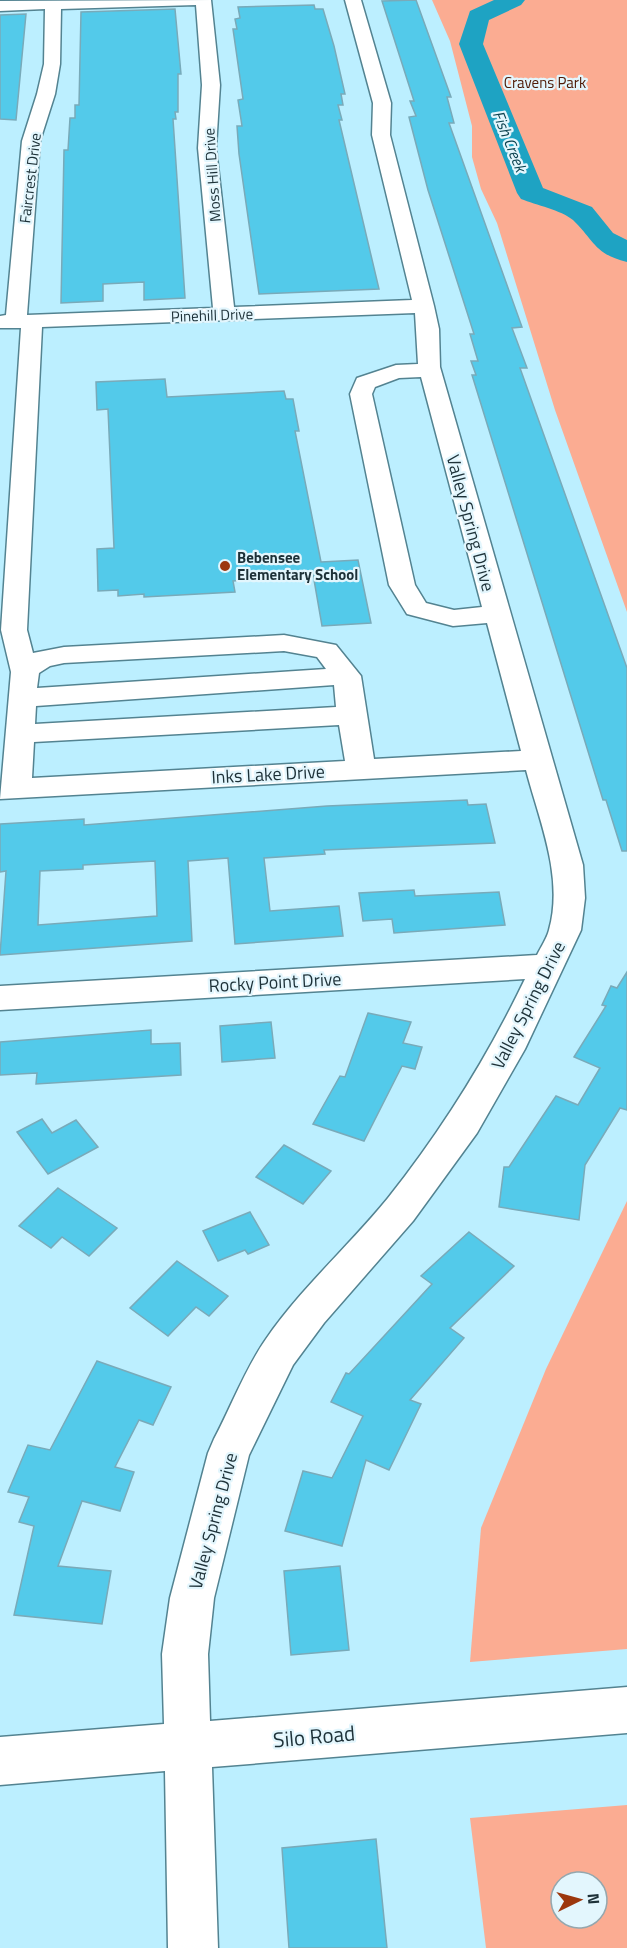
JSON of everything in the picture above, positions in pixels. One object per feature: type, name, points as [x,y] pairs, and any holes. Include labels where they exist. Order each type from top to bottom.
[{"type":"street","points":[[0,6],[53,2],[196,0]]},
{"type":"street","name":"Moss Hill Drive","points":[[203,0],[211,85],[207,148],[224,314]]},
{"type":"street","name":"Valley Spring Drive","points":[[193,1948],[186,1654],[192,1598],[229,1453],[279,1353],[310,1311],[400,1210],[465,1123],[513,1040],[550,966],[565,930],[569,898],[567,865],[429,370],[428,329],[424,306],[381,135],[382,103],[353,0]]},
{"type":"street","name":"Faircrest Drive","points":[[8,789],[19,734],[23,685],[14,630],[16,321],[31,141],[46,94],[52,64],[53,2]]},
{"type":"street","name":"Pinehill Drive","points":[[16,321],[424,306]]},
{"type":"street","points":[[429,370],[396,372],[365,383],[361,394],[402,585],[416,608],[453,618],[496,614]]},
{"type":"street","points":[[347,676],[23,685],[26,669],[42,659],[64,655],[284,643],[326,651],[347,676],[351,715],[361,769]]},
{"type":"street","points":[[19,734],[351,715]]},
{"type":"street","name":"Inks Lake Drive","points":[[8,789],[537,760]]},
{"type":"street","name":"Rocky Point Drive","points":[[0,998],[550,966]]},
{"type":"street","name":"Silo Road","points":[[0,1761],[627,1710]]},
{"type":"green space","name":"Cravens Park","points":[[432,0],[627,0],[627,612],[555,410],[497,223],[481,189],[472,157],[472,126],[450,41]]},
{"type":"green space","points":[[627,1201],[627,1649],[470,1662],[481,1528],[546,1369]]},
{"type":"green space","points":[[627,1805],[627,1948],[486,1948],[470,1818]]},
{"type":"building","points":[[416,0],[451,97],[447,97],[454,123],[449,123],[522,327],[512,328],[527,368],[520,368],[627,668],[627,851],[622,851],[606,800],[603,800],[472,375],[476,375],[471,361],[478,361],[470,334],[474,334],[428,190],[409,117],[416,116],[410,101],[414,101],[382,1]]},
{"type":"building","points":[[314,5],[315,9],[323,9],[345,94],[341,94],[343,105],[338,105],[342,120],[339,120],[379,289],[259,294],[239,154],[237,126],[242,126],[238,100],[243,99],[233,29],[237,29],[235,19],[240,18],[238,7]]},
{"type":"building","points":[[175,9],[181,74],[178,74],[178,112],[175,112],[176,119],[173,119],[185,298],[144,300],[144,282],[103,284],[103,301],[61,303],[64,150],[68,150],[70,118],[75,118],[75,105],[79,105],[81,12]]},
{"type":"building","points":[[26,14],[16,120],[0,119],[0,15]]},
{"type":"building","points":[[165,379],[167,397],[284,391],[286,399],[293,399],[299,431],[295,431],[321,562],[358,560],[371,623],[322,626],[313,574],[233,581],[235,592],[144,597],[144,594],[118,596],[118,590],[98,591],[97,549],[114,548],[108,409],[97,410],[96,382]]},
{"type":"building","points":[[467,800],[468,805],[486,804],[495,843],[324,850],[325,854],[264,858],[270,911],[339,906],[343,936],[235,944],[228,858],[188,861],[192,941],[0,955],[6,871],[0,872],[0,824],[84,819],[84,825],[327,806]],"holes":[[[155,861],[157,916],[38,925],[40,871],[83,869],[83,865]]]},
{"type":"building","points":[[414,890],[415,896],[499,892],[505,925],[394,933],[392,919],[363,921],[359,893]]},
{"type":"building","points":[[627,972],[627,1110],[620,1108],[585,1165],[579,1220],[499,1207],[504,1167],[509,1167],[556,1096],[578,1105],[600,1068],[574,1057],[606,1006],[602,1005],[611,986],[617,988]]},
{"type":"building","points":[[368,1013],[411,1022],[403,1043],[422,1047],[415,1069],[402,1066],[364,1141],[313,1124],[340,1076],[345,1077]]},
{"type":"building","points":[[271,1022],[275,1058],[222,1062],[220,1026]]},
{"type":"building","points":[[151,1030],[151,1044],[180,1043],[181,1075],[36,1084],[37,1073],[0,1075],[0,1042]]},
{"type":"building","points":[[42,1119],[52,1133],[76,1120],[98,1147],[48,1174],[17,1132]]},
{"type":"building","points":[[284,1145],[331,1171],[303,1204],[256,1177]]},
{"type":"building","points":[[58,1188],[117,1228],[89,1256],[62,1237],[51,1248],[19,1226]]},
{"type":"building","points":[[250,1212],[269,1245],[248,1254],[245,1250],[218,1261],[203,1231]]},
{"type":"building","points":[[469,1232],[514,1266],[450,1328],[464,1338],[410,1400],[421,1404],[389,1470],[366,1460],[342,1546],[285,1531],[303,1471],[332,1478],[363,1416],[331,1402],[346,1373],[349,1374],[432,1284],[421,1276]]},
{"type":"building","points":[[177,1261],[228,1296],[209,1316],[196,1307],[168,1336],[130,1308]]},
{"type":"building","points":[[97,1361],[171,1387],[153,1425],[139,1420],[115,1467],[134,1472],[120,1511],[82,1501],[58,1566],[111,1571],[102,1624],[14,1615],[34,1526],[19,1522],[29,1497],[8,1492],[28,1445],[50,1450]]},
{"type":"building","points":[[340,1566],[349,1650],[291,1655],[284,1571]]},
{"type":"building","points":[[376,1839],[387,1948],[289,1948],[282,1848]]},
{"type":"waterway","name":"Fish Creek","points":[[513,0],[478,16],[471,44],[531,193],[582,213],[603,239],[627,253]]},
{"type":"place","name":"Bebensee Elementary School","points":[[225,566]]}]
